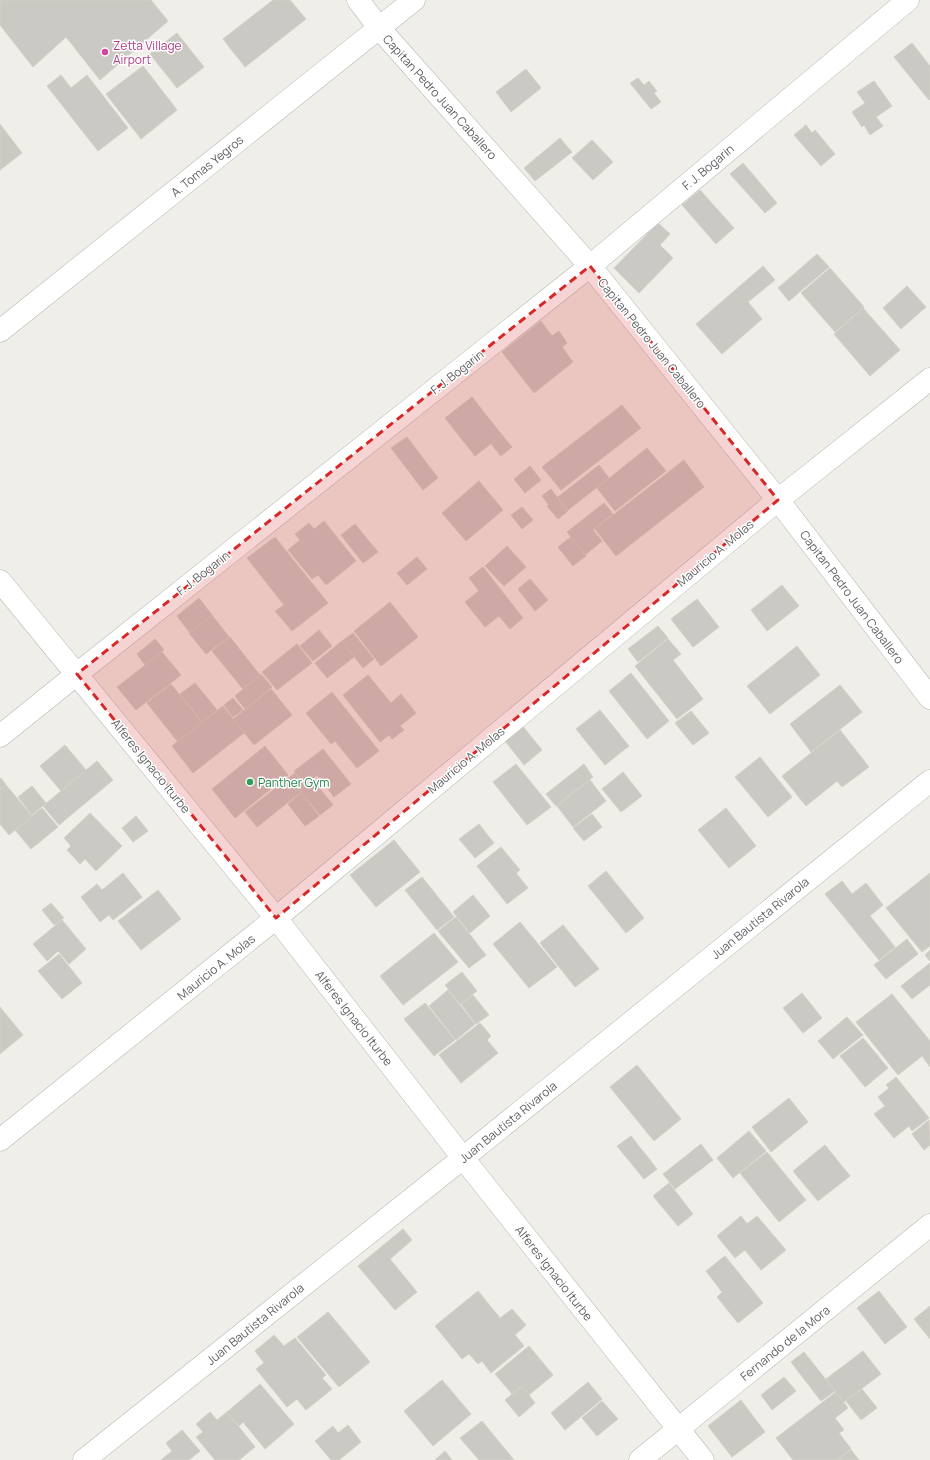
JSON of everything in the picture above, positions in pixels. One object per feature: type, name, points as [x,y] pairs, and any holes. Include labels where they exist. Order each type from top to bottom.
[{"type":"street","name":"Capitan Pedro Juan Caballero","points":[[358,0],[379,28],[590,266],[778,500],[930,698]]},
{"type":"street","name":"A. Tomas Yegros","points":[[0,331],[414,0]]},
{"type":"street","name":"F. J. Bogarin","points":[[0,736],[590,266],[908,0]]},
{"type":"street","name":"Mauricio A. Molas","points":[[0,1140],[276,918],[778,500],[930,379]]},
{"type":"street","name":"Alferes Ignacio Iturbe","points":[[0,581],[276,918],[463,1158],[703,1460]]},
{"type":"street","name":"Juan Bautista Rivarola","points":[[84,1460],[463,1158],[930,781]]},
{"type":"street","name":"Fernando de la Mora","points":[[640,1460],[679,1430],[930,1225]]},
{"type":"highlighted area","points":[[590,266],[778,500],[276,918],[77,674]]},
{"type":"building","name":"Zetta Village Airport","points":[[0,0],[151,0],[168,21],[100,80],[66,37],[33,67],[0,25]]},
{"type":"building","points":[[273,0],[290,0],[306,19],[245,67],[223,39]]},
{"type":"building","points":[[177,33],[204,67],[177,88],[150,54]]},
{"type":"building","points":[[912,43],[930,66],[929,100],[894,57]]},
{"type":"building","points":[[143,66],[177,110],[141,139],[106,94]]},
{"type":"building","points":[[526,69],[541,88],[511,112],[496,92]]},
{"type":"building","points":[[61,75],[71,88],[87,75],[128,128],[98,151],[47,86]]},
{"type":"building","points":[[638,78],[644,85],[649,81],[657,91],[654,93],[661,102],[651,109],[630,83]]},
{"type":"building","points":[[874,81],[892,106],[876,117],[883,126],[870,135],[864,125],[862,127],[852,112],[865,103],[857,92]]},
{"type":"building","points":[[0,124],[22,153],[0,170]]},
{"type":"building","points":[[806,125],[812,133],[815,130],[835,154],[821,166],[794,135]]},
{"type":"building","points":[[560,138],[572,152],[535,181],[524,168]]},
{"type":"building","points":[[592,140],[613,162],[593,180],[572,158]]},
{"type":"building","points":[[743,163],[777,203],[765,213],[730,174]]},
{"type":"building","points":[[700,190],[734,228],[716,244],[682,205]]},
{"type":"building","points":[[658,223],[670,234],[660,245],[673,258],[639,293],[614,268]]},
{"type":"building","points":[[817,254],[829,267],[789,301],[778,288]]},
{"type":"building","points":[[763,266],[775,280],[748,302],[762,319],[722,354],[696,324]]},
{"type":"building","points":[[830,268],[864,307],[835,332],[801,293]]},
{"type":"building","points":[[907,286],[926,307],[901,329],[883,308]]},
{"type":"building","points":[[863,308],[900,350],[870,376],[834,334]]},
{"type":"building","points":[[541,321],[552,336],[559,331],[567,343],[562,347],[573,362],[534,393],[502,352]]},
{"type":"building","points":[[472,397],[502,435],[475,456],[445,418]]},
{"type":"building","points":[[622,405],[641,428],[561,490],[542,467]]},
{"type":"building","points":[[502,435],[512,447],[501,456],[491,444]]},
{"type":"building","points":[[407,437],[438,478],[423,490],[391,448]]},
{"type":"building","points":[[647,448],[666,471],[615,511],[597,488]]},
{"type":"building","points":[[684,460],[704,487],[616,556],[595,529]]},
{"type":"building","points":[[599,465],[609,478],[568,510],[558,497]]},
{"type":"building","points":[[530,466],[541,480],[525,493],[514,479]]},
{"type":"building","points":[[479,481],[503,510],[466,541],[442,513]]},
{"type":"building","points":[[551,489],[568,511],[558,519],[547,506],[549,505],[542,496]]},
{"type":"building","points":[[604,503],[613,514],[593,530],[602,541],[585,555],[567,532]]},
{"type":"building","points":[[522,507],[533,520],[522,529],[511,515]]},
{"type":"building","points":[[324,521],[356,561],[326,585],[318,575],[312,579],[288,550],[300,540],[295,534],[309,523],[314,529]]},
{"type":"building","points":[[355,524],[378,552],[363,563],[341,535]]},
{"type":"building","points":[[275,537],[328,603],[292,631],[275,611],[284,605],[247,558]]},
{"type":"building","points":[[571,537],[586,556],[573,566],[558,547]]},
{"type":"building","points":[[507,546],[526,567],[504,586],[485,566]]},
{"type":"building","points":[[417,557],[427,569],[407,585],[397,573]]},
{"type":"building","points":[[483,567],[523,618],[510,629],[499,616],[485,627],[465,602],[479,591],[469,578]]},
{"type":"building","points":[[530,579],[548,600],[535,611],[518,589]]},
{"type":"building","points":[[782,585],[799,606],[767,631],[751,610]]},
{"type":"building","points":[[199,598],[212,615],[190,633],[177,616]]},
{"type":"building","points":[[697,599],[719,627],[693,647],[671,619]]},
{"type":"building","points":[[390,602],[418,637],[381,666],[354,631]]},
{"type":"building","points":[[212,615],[229,637],[206,654],[189,633]]},
{"type":"building","points":[[658,626],[668,638],[638,662],[628,649]]},
{"type":"building","points":[[319,630],[332,646],[313,661],[300,646]]},
{"type":"building","points":[[353,633],[374,659],[363,668],[342,641]]},
{"type":"building","points":[[230,637],[260,675],[243,689],[212,651]]},
{"type":"building","points":[[155,639],[164,650],[145,665],[137,654]]},
{"type":"building","points":[[668,639],[681,654],[673,660],[703,699],[677,719],[635,666]]},
{"type":"building","points":[[342,641],[354,657],[327,678],[315,663]]},
{"type":"building","points":[[297,644],[312,663],[277,690],[262,672]]},
{"type":"building","points":[[797,646],[820,675],[770,714],[747,686]]},
{"type":"building","points":[[162,652],[181,675],[136,710],[117,687]]},
{"type":"building","points":[[631,673],[669,721],[647,739],[609,691]]},
{"type":"building","points":[[261,674],[272,687],[245,709],[235,696]]},
{"type":"building","points":[[368,675],[391,703],[401,694],[416,713],[400,726],[404,730],[392,739],[389,735],[380,742],[343,695]]},
{"type":"building","points":[[195,683],[217,710],[202,722],[180,694]]},
{"type":"building","points":[[171,684],[202,723],[178,742],[147,703]]},
{"type":"building","points":[[840,685],[862,712],[811,752],[790,724]]},
{"type":"building","points":[[271,689],[292,715],[254,745],[233,719]]},
{"type":"building","points":[[332,692],[379,751],[357,768],[335,741],[331,744],[306,713]]},
{"type":"building","points":[[233,698],[243,710],[233,717],[224,705]]},
{"type":"building","points":[[223,706],[244,733],[193,773],[172,746]]},
{"type":"building","points":[[600,710],[629,746],[605,765],[576,729]]},
{"type":"building","points":[[691,711],[709,733],[693,745],[675,723]]},
{"type":"building","points":[[520,723],[542,750],[524,765],[502,737]]},
{"type":"building","points":[[840,730],[869,767],[842,787],[837,781],[806,806],[782,776]]},
{"type":"building","points":[[65,745],[86,770],[61,791],[40,766]]},
{"type":"building","name":"Panther Gym","points":[[265,746],[288,775],[235,818],[212,789]]},
{"type":"building","points":[[323,749],[351,784],[334,797],[317,775],[306,785],[294,771]]},
{"type":"building","points":[[760,757],[792,797],[768,817],[735,777]]},
{"type":"building","points":[[97,761],[113,780],[59,825],[43,806]]},
{"type":"building","points":[[516,764],[551,807],[527,825],[493,782]]},
{"type":"building","points":[[584,764],[593,777],[556,806],[546,794]]},
{"type":"building","points":[[623,772],[642,796],[621,812],[602,789]]},
{"type":"building","points":[[295,773],[305,786],[300,790],[301,792],[257,827],[245,812]]},
{"type":"building","points":[[1,778],[6,785],[0,790],[0,779]]},
{"type":"building","points":[[313,780],[333,805],[320,815],[300,791]]},
{"type":"building","points":[[590,780],[606,801],[573,827],[557,806]]},
{"type":"building","points":[[6,785],[32,816],[9,835],[0,824],[0,790]]},
{"type":"building","points":[[32,786],[46,803],[32,815],[18,797]]},
{"type":"building","points":[[301,793],[319,816],[305,826],[288,804]]},
{"type":"building","points":[[42,808],[58,827],[31,849],[15,830]]},
{"type":"building","points":[[726,808],[756,846],[729,868],[698,830]]},
{"type":"building","points":[[90,813],[122,846],[96,871],[85,859],[80,864],[67,850],[71,846],[64,838]]},
{"type":"building","points":[[592,814],[602,827],[584,841],[573,828]]},
{"type":"building","points":[[136,816],[148,831],[133,842],[122,828]]},
{"type":"building","points":[[479,824],[494,843],[475,858],[459,839]]},
{"type":"building","points":[[394,840],[420,872],[376,907],[350,875]]},
{"type":"building","points":[[501,847],[520,870],[516,873],[528,888],[507,904],[477,866]]},
{"type":"building","points":[[606,871],[644,918],[626,933],[588,886]]},
{"type":"building","points":[[123,873],[142,897],[113,920],[109,915],[100,922],[81,897],[97,884],[102,890]]},
{"type":"building","points":[[930,873],[930,946],[922,952],[886,908]]},
{"type":"building","points":[[422,877],[454,917],[437,930],[405,890]]},
{"type":"building","points":[[842,881],[852,894],[866,883],[883,905],[870,916],[895,947],[879,960],[825,894]]},
{"type":"building","points":[[158,890],[181,919],[141,950],[118,921]]},
{"type":"building","points":[[473,895],[490,916],[470,933],[453,912]]},
{"type":"building","points":[[51,903],[64,918],[54,925],[42,910]]},
{"type":"building","points":[[456,917],[486,955],[469,968],[438,931]]},
{"type":"building","points":[[62,920],[86,949],[69,964],[58,951],[47,961],[33,944]]},
{"type":"building","points":[[520,922],[557,967],[529,988],[493,944]]},
{"type":"building","points":[[563,925],[599,969],[575,987],[540,943]]},
{"type":"building","points":[[434,933],[458,962],[403,1005],[380,976]]},
{"type":"building","points":[[907,939],[918,954],[886,979],[874,965]]},
{"type":"building","points":[[930,950],[930,961],[925,955]]},
{"type":"building","points":[[59,954],[82,983],[62,999],[38,971]]},
{"type":"building","points":[[930,963],[930,985],[912,999],[901,986]]},
{"type":"building","points":[[462,972],[477,991],[460,1004],[445,985]]},
{"type":"building","points":[[448,990],[475,1024],[456,1040],[429,1006]]},
{"type":"building","points":[[802,993],[822,1018],[803,1033],[783,1008]]},
{"type":"building","points":[[892,994],[930,1041],[930,1067],[922,1056],[898,1075],[856,1022]]},
{"type":"building","points":[[473,995],[489,1015],[476,1024],[461,1004]]},
{"type":"building","points":[[425,1003],[455,1040],[434,1056],[404,1019]]},
{"type":"building","points":[[0,1007],[23,1035],[0,1054]]},
{"type":"building","points":[[847,1017],[863,1035],[833,1059],[818,1041]]},
{"type":"building","points":[[480,1023],[491,1036],[487,1040],[498,1053],[461,1083],[439,1055]]},
{"type":"building","points":[[863,1038],[888,1068],[865,1087],[840,1056]]},
{"type":"building","points":[[637,1065],[681,1119],[654,1141],[610,1087]]},
{"type":"building","points":[[896,1077],[929,1118],[912,1131],[909,1126],[894,1138],[874,1114],[885,1106],[878,1097],[889,1088],[886,1085]]},
{"type":"building","points":[[789,1098],[808,1122],[771,1152],[752,1127]]},
{"type":"building","points":[[929,1120],[930,1145],[924,1150],[912,1134]]},
{"type":"building","points":[[749,1131],[766,1151],[733,1178],[717,1158]]},
{"type":"building","points":[[631,1136],[657,1169],[644,1179],[617,1146]]},
{"type":"building","points":[[701,1144],[713,1160],[675,1189],[663,1174]]},
{"type":"building","points":[[825,1145],[850,1176],[818,1201],[793,1171]]},
{"type":"building","points":[[767,1152],[806,1200],[779,1222],[740,1173]]},
{"type":"building","points":[[669,1183],[693,1214],[678,1226],[653,1196]]},
{"type":"building","points":[[741,1216],[747,1224],[757,1216],[786,1250],[761,1270],[745,1250],[735,1258],[717,1236]]},
{"type":"building","points":[[403,1229],[412,1240],[390,1259],[417,1292],[395,1310],[358,1266]]},
{"type":"building","points":[[725,1256],[763,1303],[738,1323],[717,1297],[722,1292],[706,1271]]},
{"type":"building","points":[[478,1291],[500,1318],[512,1309],[526,1325],[515,1335],[524,1346],[491,1373],[482,1361],[478,1364],[469,1354],[462,1359],[435,1326]]},
{"type":"building","points":[[879,1291],[907,1327],[885,1344],[857,1308]]},
{"type":"building","points":[[930,1306],[930,1339],[914,1319]]},
{"type":"building","points":[[328,1312],[370,1362],[339,1387],[297,1337]]},
{"type":"building","points":[[274,1335],[284,1346],[295,1338],[326,1375],[322,1378],[332,1389],[306,1410],[297,1399],[287,1407],[256,1369],[264,1363],[255,1351]]},
{"type":"building","points":[[529,1346],[553,1375],[529,1395],[522,1386],[512,1394],[495,1374]]},
{"type":"building","points":[[863,1351],[881,1374],[844,1402],[826,1379]]},
{"type":"building","points":[[804,1352],[835,1391],[821,1401],[791,1362]]},
{"type":"building","points":[[784,1377],[796,1391],[772,1410],[761,1395]]},
{"type":"building","points":[[442,1380],[471,1414],[433,1446],[404,1411]]},
{"type":"building","points":[[588,1382],[602,1399],[565,1430],[551,1413]]},
{"type":"building","points":[[260,1384],[294,1424],[265,1449],[243,1422],[239,1426],[227,1412]]},
{"type":"building","points":[[522,1386],[535,1403],[519,1417],[505,1400]]},
{"type":"building","points":[[862,1389],[877,1408],[861,1420],[846,1401]]},
{"type":"building","points":[[836,1392],[848,1408],[835,1418],[844,1430],[839,1433],[851,1449],[837,1460],[793,1460],[776,1438]]},
{"type":"building","points":[[741,1400],[765,1432],[732,1457],[708,1426]]},
{"type":"building","points":[[602,1401],[618,1419],[597,1436],[582,1418]]},
{"type":"building","points":[[210,1412],[217,1420],[227,1412],[255,1447],[239,1460],[215,1460],[196,1437],[203,1432],[196,1424]]},
{"type":"building","points":[[482,1421],[514,1460],[479,1460],[460,1438]]},
{"type":"building","points":[[348,1425],[361,1442],[339,1460],[331,1460],[315,1441],[333,1426],[338,1433]]},
{"type":"building","points":[[182,1430],[200,1451],[189,1460],[161,1460],[172,1451],[166,1443]]},
{"type":"building","points":[[851,1450],[859,1460],[838,1460]]},
{"type":"building","points":[[445,1451],[452,1460],[435,1460]]},
{"type":"place","name":"Zetta Village Airport","points":[[105,52]]},
{"type":"place","name":"Panther Gym","points":[[250,782]]}]
